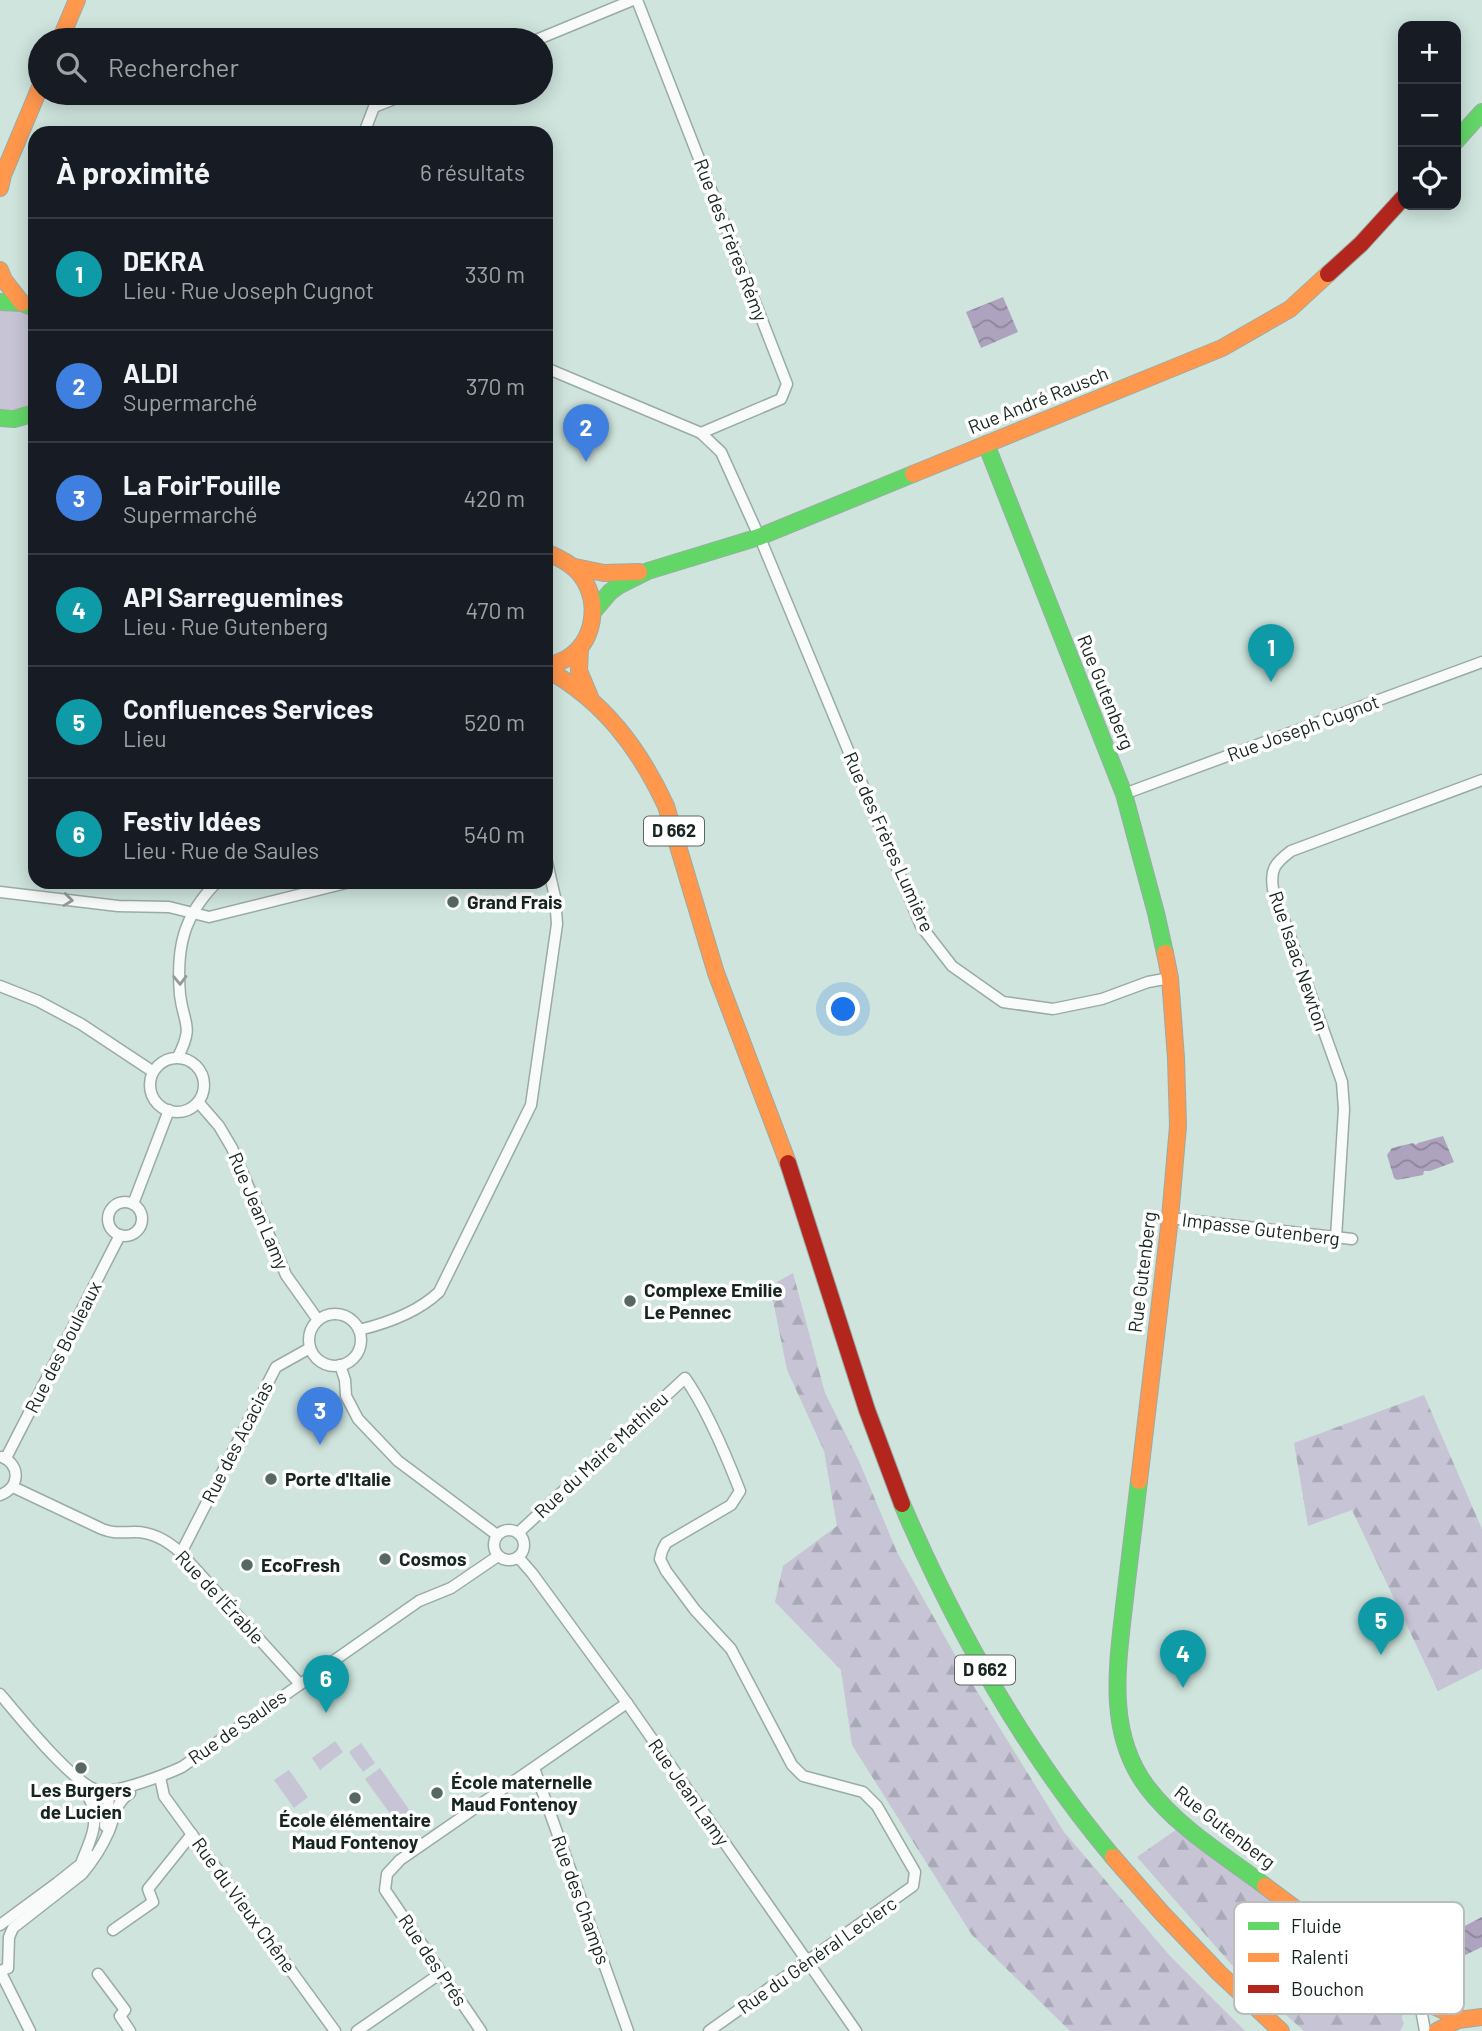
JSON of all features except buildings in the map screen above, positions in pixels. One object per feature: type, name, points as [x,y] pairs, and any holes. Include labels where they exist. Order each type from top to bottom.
[{"type":"street","points":[[65,28],[77,0]]},
{"type":"street","name":"Rue des Frères Rémy","points":[[553,33],[635,0],[788,384],[781,399],[701,433]]},
{"type":"street","points":[[0,188],[33,105]]},
{"type":"street","points":[[367,126],[374,107],[379,105]]},
{"type":"street","points":[[1461,136],[1482,113]]},
{"type":"street","name":"Rue André Rausch","points":[[593,612],[618,586],[648,571],[759,537],[1222,348],[1290,309],[1361,244],[1398,203]]},
{"type":"street","points":[[0,270],[4,280],[28,304]]},
{"type":"street","points":[[0,302],[28,305]]},
{"type":"street","points":[[553,371],[701,433],[721,452],[759,537]]},
{"type":"street","points":[[0,418],[14,419],[28,415]]},
{"type":"street","name":"Rue Gutenberg","points":[[986,444],[1124,794],[1156,912],[1170,978],[1178,1126],[1170,1217],[1117,1669],[1117,1713],[1126,1754],[1147,1790],[1177,1820],[1287,1902]]},
{"type":"street","name":"Rue des Frères Lumière","points":[[759,537],[921,926],[952,966],[1003,1002],[1054,1009],[1102,999],[1148,982],[1170,978]]},
{"type":"street","name":"Rue André Rausch","points":[[553,554],[575,567],[604,573],[648,571]]},
{"type":"street","points":[[553,665],[563,661],[580,647],[587,636],[593,612],[589,587],[575,567]]},
{"type":"street","name":"D 662","points":[[580,647],[579,671],[595,705]]},
{"type":"street","name":"Rue Joseph Cugnot","points":[[1124,794],[1482,662]]},
{"type":"street","name":"D 662","points":[[553,673],[595,705],[616,727],[643,761],[666,806],[717,975],[796,1186],[876,1435],[911,1525],[960,1625],[1020,1727],[1096,1834],[1173,1924],[1234,1986]]},
{"type":"street","name":"Rue Isaac Newton","points":[[1336,1238],[1344,1109],[1342,1082],[1271,877],[1277,861],[1291,851],[1482,780]]},
{"type":"street","points":[[359,1330],[379,1325],[417,1309],[439,1292],[531,1105],[557,925],[553,888]]},
{"type":"street","points":[[178,1058],[187,1039],[188,1028],[179,977],[181,950],[191,914],[210,889]]},
{"type":"street","points":[[0,892],[118,906],[169,907],[209,918],[323,889]]},
{"type":"street","points":[[0,986],[38,1001],[81,1024],[152,1071]]},
{"type":"street","points":[[178,1058],[194,1063],[205,1077],[205,1088],[199,1103],[182,1112],[169,1110],[155,1101],[150,1084],[152,1071],[162,1061],[178,1058]]},
{"type":"street","name":"Rue Jean Lamy","points":[[199,1103],[219,1126],[232,1148],[286,1275],[318,1320]]},
{"type":"street","name":"Rue des Bouleaux","points":[[3,1457],[120,1235],[130,1235],[140,1226],[140,1211],[133,1203],[169,1110]]},
{"type":"street","points":[[120,1235],[109,1225],[110,1210],[118,1203],[133,1203]]},
{"type":"street","name":"Impasse Gutenberg","points":[[1170,1217],[1352,1239]]},
{"type":"street","points":[[333,1314],[343,1315],[353,1321],[359,1330],[361,1341],[358,1352],[351,1360],[340,1365],[321,1361],[310,1348],[309,1335],[312,1327],[318,1320],[333,1314]]},
{"type":"street","name":"Rue des Acacias","points":[[181,1553],[276,1367],[310,1348]]},
{"type":"street","points":[[340,1365],[346,1396],[358,1419],[398,1461],[497,1535]]},
{"type":"street","name":"Rue du Maire Mathieu","points":[[518,1533],[685,1378],[705,1412],[740,1491],[731,1506],[666,1543],[660,1559],[695,1611],[731,1649],[792,1765],[803,1776],[863,1792],[877,1806],[915,1872]]},
{"type":"street","points":[[0,1495],[13,1487],[16,1473],[14,1467],[3,1457]]},
{"type":"street","name":"Rue de l'Érable","points":[[13,1487],[102,1530],[112,1533],[151,1534],[169,1542],[299,1683]]},
{"type":"street","points":[[513,1530],[518,1533],[523,1540],[523,1549],[518,1557],[511,1560],[498,1556],[494,1550],[497,1535],[513,1530]]},
{"type":"street","name":"Rue de Saules","points":[[110,1791],[160,1777],[182,1767],[419,1601],[451,1588],[498,1556]]},
{"type":"street","name":"Rue Jean Lamy","points":[[518,1557],[627,1703],[856,2031]]},
{"type":"street","points":[[0,1694],[44,1745],[79,1779],[97,1791],[110,1791]]},
{"type":"street","points":[[534,1769],[627,1703]]},
{"type":"street","name":"Rue des Prés","points":[[481,2031],[385,1890],[387,1874],[400,1860],[534,1769]]},
{"type":"street","name":"Rue des Champs","points":[[534,1769],[628,2031]]},
{"type":"street","name":"Rue du Vieux Chêne","points":[[160,1777],[163,1796],[335,2031]]},
{"type":"street","points":[[79,1779],[93,1807],[96,1820],[81,1864]]},
{"type":"street","points":[[93,1807],[110,1791]]},
{"type":"street","points":[[0,1925],[96,1851],[104,1831],[110,1791]]},
{"type":"street","points":[[30,2031],[0,1971],[8,1968],[9,1937],[13,1928],[90,1865],[110,1829],[116,1808],[122,1798],[130,1793]]},
{"type":"street","points":[[113,1930],[153,1902],[148,1889],[192,1834]]},
{"type":"street","name":"Rue du Général Leclerc","points":[[709,2031],[913,1886],[915,1872]]},
{"type":"street","points":[[358,2031],[441,1973]]},
{"type":"street","points":[[98,1974],[125,2010],[120,2016],[131,2031]]},
{"type":"street","name":"D 662","points":[[1263,2014],[1281,2031]]},
{"type":"street","name":"Rue Gutenberg","points":[[1451,2014],[1462,2019]]},
{"type":"street","points":[[1437,2031],[1451,2022],[1482,2017]]},
{"type":"green space","points":[[12,308],[28,314],[28,405],[20,409],[0,409],[0,309]]},
{"type":"green space","points":[[793,1273],[825,1393],[859,1461],[897,1552],[959,1662],[1064,1832],[1170,1956],[1245,2031],[1070,2031],[972,1935],[852,1745],[841,1670],[775,1602],[783,1566],[837,1526],[824,1451],[787,1370],[770,1286]]},
{"type":"green space","points":[[1424,1395],[1482,1529],[1482,1669],[1438,1691],[1352,1510],[1308,1526],[1294,1443]]},
{"type":"green space","points":[[335,1741],[343,1752],[320,1770],[312,1758]]},
{"type":"green space","points":[[361,1743],[375,1763],[363,1772],[349,1752]]},
{"type":"green space","points":[[380,1768],[410,1811],[396,1822],[365,1779]]},
{"type":"green space","points":[[289,1770],[308,1797],[294,1808],[274,1780]]},
{"type":"green space","points":[[1180,1827],[1278,1902],[1234,1902],[1234,1967],[1137,1857]]},
{"type":"green space","points":[[1285,2014],[1402,2014],[1404,2024],[1400,2031],[1304,2031]]},
{"type":"water","points":[[1003,297],[1018,332],[981,348],[966,312]]},
{"type":"water","points":[[1443,1136],[1454,1162],[1424,1171],[1423,1175],[1397,1180],[1394,1178],[1387,1155],[1392,1148],[1413,1143],[1416,1145]]},
{"type":"water","points":[[1482,1917],[1482,1947],[1464,1956],[1464,1926]]},
{"type":"traffic: fast","points":[[1461,135],[1482,112]]},
{"type":"traffic: fast","points":[[0,302],[28,305]]},
{"type":"traffic: fast","points":[[0,418],[14,419],[28,415]]},
{"type":"traffic: fast","points":[[986,444],[1124,794],[1165,953]]},
{"type":"traffic: fast","points":[[593,612],[618,586],[648,571],[759,537],[913,474]]},
{"type":"traffic: fast","points":[[1139,1481],[1118,1671],[1120,1719],[1125,1743],[1134,1765],[1159,1802],[1202,1840],[1265,1886]]},
{"type":"traffic: fast","points":[[902,1504],[945,1598],[995,1688],[1050,1775],[1113,1857]]},
{"type":"traffic: slow","points":[[65,28],[77,0]]},
{"type":"traffic: slow","points":[[0,188],[32,105]]},
{"type":"traffic: slow","points":[[0,270],[4,280],[22,303]]},
{"type":"traffic: slow","points":[[913,474],[1222,348],[1290,309],[1328,274]]},
{"type":"traffic: slow","points":[[553,556],[566,562],[582,577],[588,587],[592,610],[592,621],[583,643],[576,652],[553,664]]},
{"type":"traffic: slow","points":[[575,567],[604,573],[639,572]]},
{"type":"traffic: slow","points":[[580,647],[579,671],[590,697]]},
{"type":"traffic: slow","points":[[553,673],[585,695],[617,727],[644,764],[666,806],[716,973],[788,1163]]},
{"type":"traffic: slow","points":[[1139,1481],[1178,1126],[1170,978],[1165,953]]},
{"type":"traffic: slow","points":[[1113,1857],[1161,1912],[1234,1987]]},
{"type":"traffic: slow","points":[[1265,1886],[1286,1902]]},
{"type":"traffic: slow","points":[[1263,2014],[1281,2031]]},
{"type":"traffic: slow","points":[[1451,2014],[1462,2019]]},
{"type":"traffic: slow","points":[[1437,2031],[1458,2020],[1482,2017]]},
{"type":"traffic: jam","points":[[1328,274],[1361,244],[1398,203]]},
{"type":"traffic: jam","points":[[788,1163],[867,1410],[902,1504]]},
{"type":"place","name":"ALDI","points":[[586,462]]},
{"type":"place","name":"DEKRA","points":[[1271,682]]},
{"type":"place","name":"Grand Frais","points":[[453,902]]},
{"type":"place","name":"Complexe Emilie Le Pennec","points":[[630,1301]]},
{"type":"place","name":"La Foir'Fouille","points":[[320,1445]]},
{"type":"place","name":"Porte d'Italie","points":[[271,1479]]},
{"type":"place","name":"Cosmos","points":[[385,1559]]},
{"type":"place","name":"EcoFresh","points":[[247,1565]]},
{"type":"place","name":"Confluences Services","points":[[1381,1655]]},
{"type":"place","name":"API Sarreguemines","points":[[1183,1688]]},
{"type":"place","name":"Festiv Idées","points":[[326,1713]]},
{"type":"place","name":"Les Burgers de Lucien","points":[[81,1768]]},
{"type":"place","name":"École maternelle Maud Fontenoy","points":[[437,1793]]},
{"type":"place","name":"École élémentaire Maud Fontenoy","points":[[355,1798]]}]
